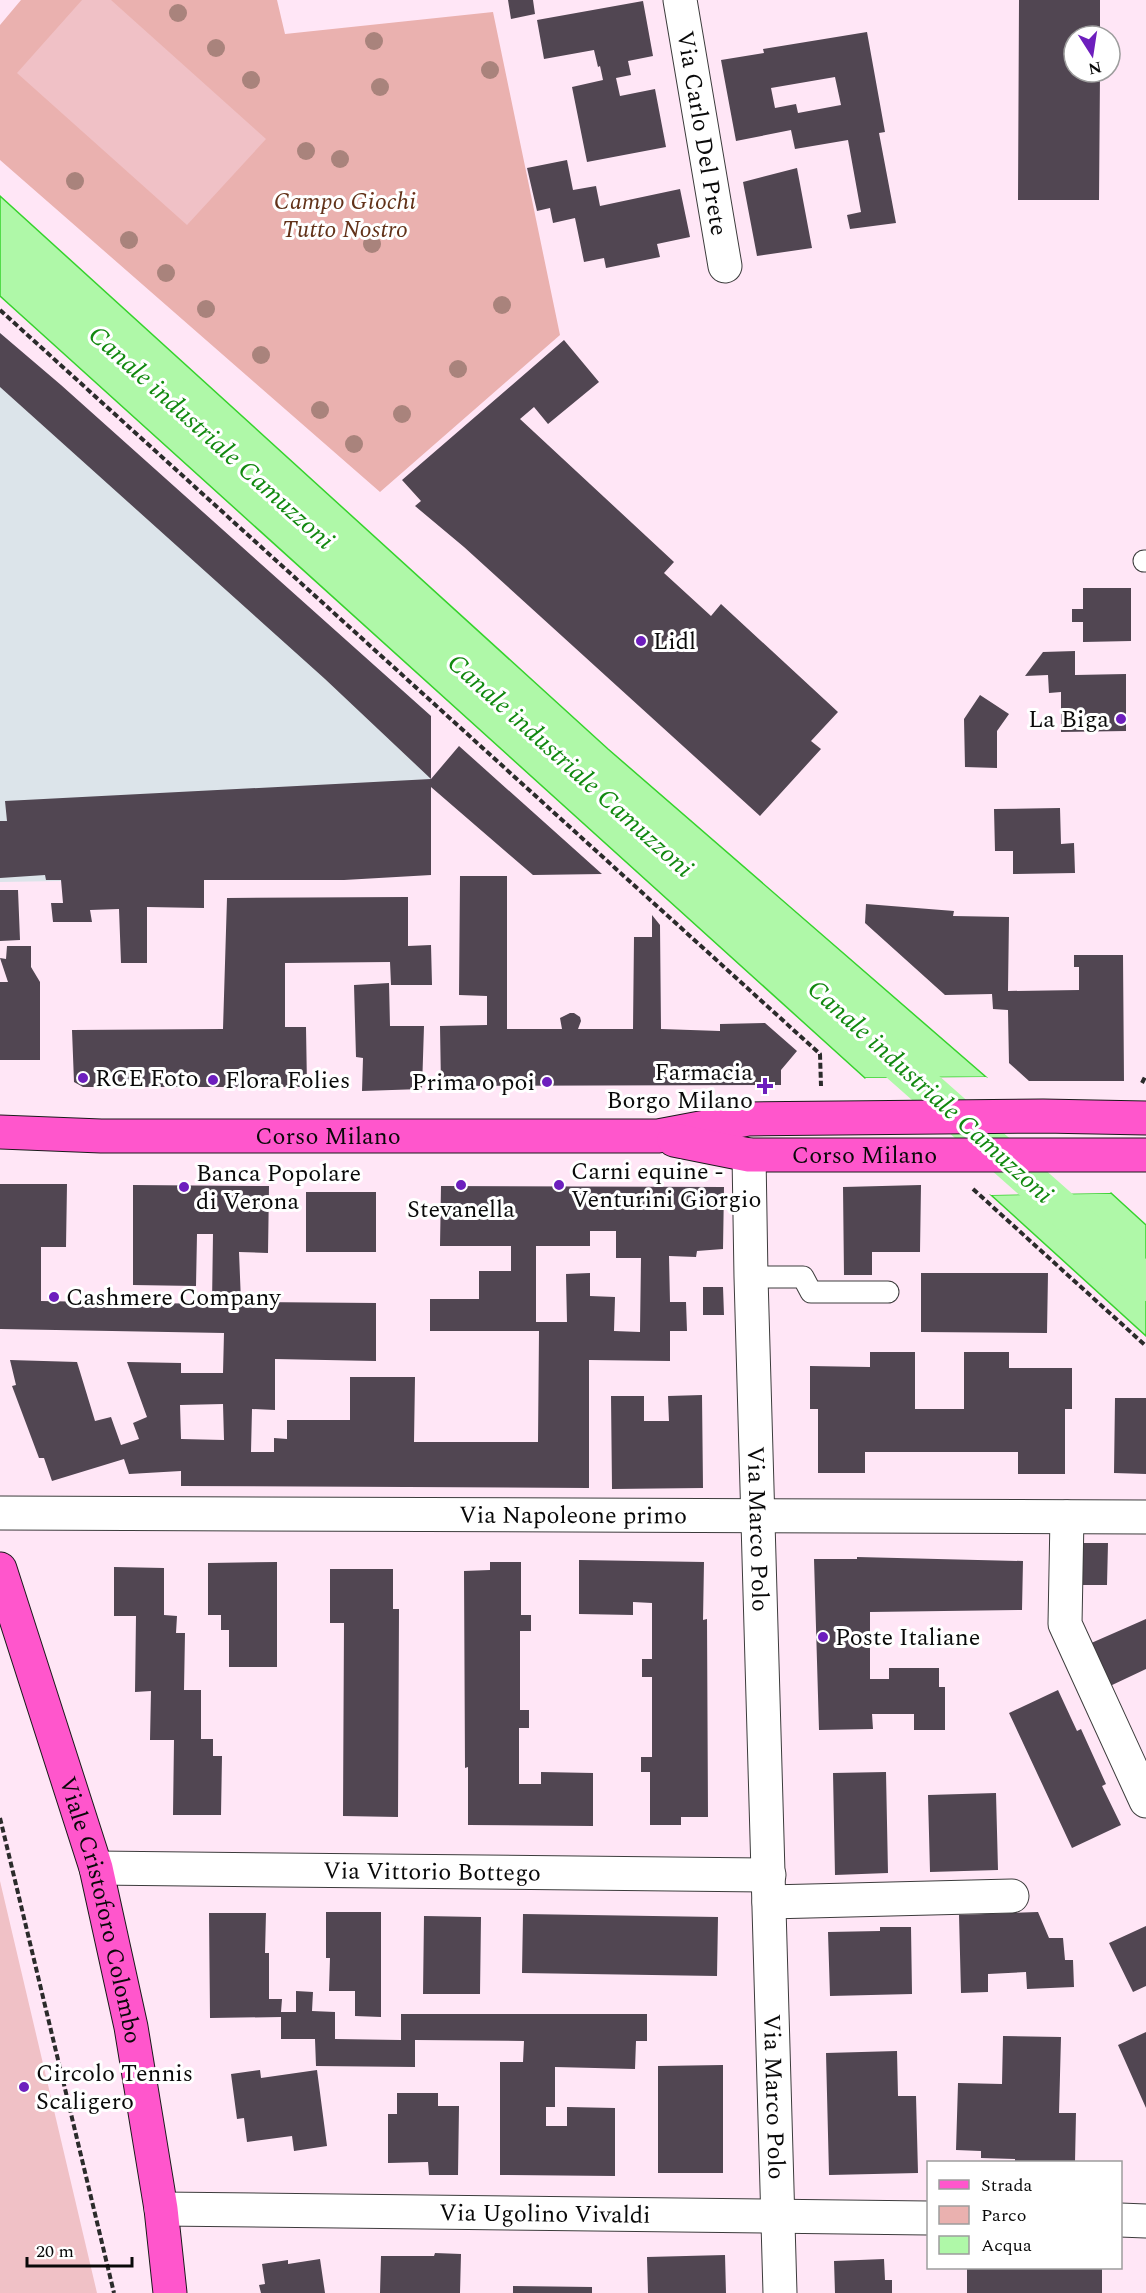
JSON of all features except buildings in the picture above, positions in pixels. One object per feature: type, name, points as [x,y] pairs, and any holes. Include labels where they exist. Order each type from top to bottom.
[{"type":"main road","name":"Corso Milano","points":[[0,1132],[101,1136],[658,1136],[748,1119],[1043,1116],[1146,1118]]},
{"type":"main road","name":"Corso Milano","points":[[658,1136],[749,1155],[1146,1155]]},
{"type":"main road","name":"Viale Cristoforo Colombo","points":[[0,1569],[96,1868],[130,2027],[161,2209],[170,2293]]},
{"type":"street","name":"Via Carlo Del Prete","points":[[680,0],[725,266]]},
{"type":"street","name":"Via Marco Polo","points":[[749,1155],[757,1515],[780,2293]]},
{"type":"street","name":"Via Napoleone primo","points":[[0,1513],[1146,1517]]},
{"type":"street","points":[[1067,1517],[1065,1624],[1146,1802]]},
{"type":"street","name":"Via Vittorio Bottego","points":[[96,1868],[769,1888]]},
{"type":"street","points":[[769,1888],[1012,1896]]},
{"type":"street","name":"Via Ugolino Vivaldi","points":[[161,2209],[927,2218]]},
{"type":"street","points":[[1122,2220],[1146,2221]]},
{"type":"lane","points":[[751,1277],[803,1277],[811,1292],[888,1292]]},
{"type":"path","points":[[0,310],[820,1054],[821,1089]]},
{"type":"path","points":[[965,1183],[1146,1346]]},
{"type":"path","points":[[0,1818],[114,2293]]},
{"type":"shaded area","points":[[82,0],[111,0],[266,139],[187,225],[17,73]]},
{"type":"shaded area","points":[[0,333],[431,716],[431,875],[0,882]]},
{"type":"shaded area","name":"Circolo Tennis Scaligero","points":[[0,1881],[97,2293],[0,2293]]},
{"type":"green space","name":"Campo Giochi Tutto Nostro","points":[[21,0],[277,0],[285,34],[493,12],[560,335],[380,492],[0,160],[0,25]]},
{"type":"water","points":[[0,196],[608,749],[986,1077],[865,1078],[0,296]]},
{"type":"water","points":[[1111,1193],[1146,1225],[1146,1336],[991,1195]]},
{"type":"pier","points":[[986,1077],[989,1079],[868,1081],[865,1078]]},
{"type":"pier","points":[[1107,1190],[1111,1193],[991,1195],[989,1193]]},
{"type":"waterway","name":"Canale industriale Camuzzoni","points":[[877,1045],[1146,1283]]},
{"type":"place","name":"Lidl","points":[[641,641]]},
{"type":"place","name":"La Biga","points":[[1121,719]]},
{"type":"place","name":"RCE Foto","points":[[83,1078]]},
{"type":"place","name":"Flora Folies","points":[[213,1080]]},
{"type":"place","name":"Prima o poi","points":[[547,1082]]},
{"type":"place","name":"Farmacia Borgo Milano","points":[[765,1086]]},
{"type":"place","name":"Stevanella","points":[[461,1185]]},
{"type":"place","name":"Carni equine - Venturini Giorgio","points":[[559,1185]]},
{"type":"place","name":"Banca Popolare di Verona","points":[[184,1187]]},
{"type":"place","name":"Cashmere Company","points":[[54,1297]]},
{"type":"place","name":"Poste Italiane","points":[[823,1637]]},
{"type":"place","name":"Circolo Tennis Scaligero","points":[[24,2087]]}]
